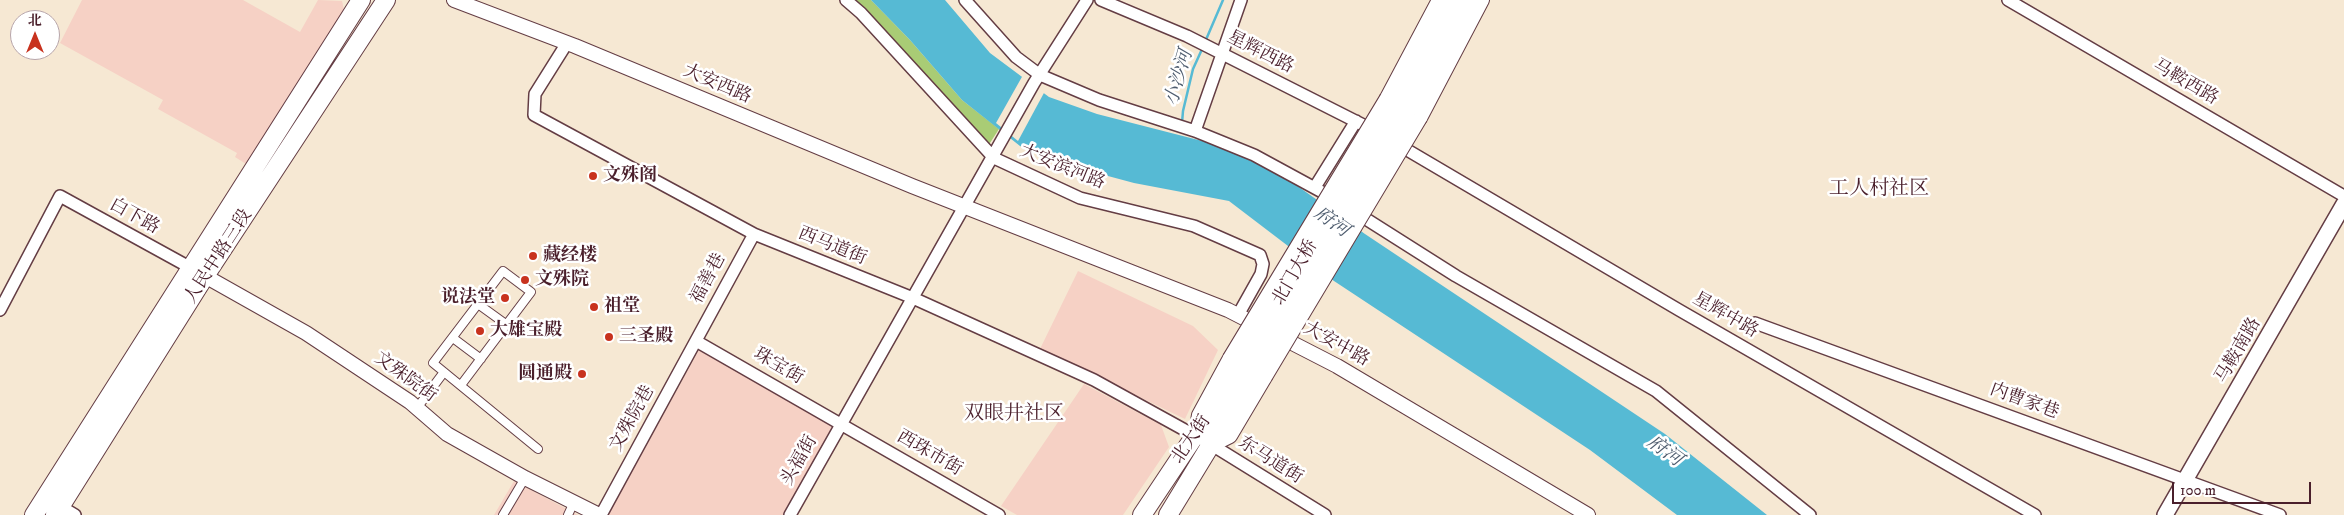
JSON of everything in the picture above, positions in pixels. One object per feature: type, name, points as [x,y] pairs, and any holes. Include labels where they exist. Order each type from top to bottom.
[{"type":"main road","name":"人民中路三段","points":[[34,515],[59,508],[198,272],[362,0]]},
{"type":"main road","name":"人民中路三段","points":[[198,272],[386,0]]},
{"type":"main road","points":[[1403,108],[1453,0]]},
{"type":"main road","points":[[1403,108],[1470,0]]},
{"type":"main road","name":"北门大桥","points":[[1248,368],[1403,108]]},
{"type":"main road","name":"马鞍南路","points":[[2165,515],[2344,204]]},
{"type":"main road","name":"北大街","points":[[1142,515],[1196,435],[1248,368]]},
{"type":"main road","name":"北大街","points":[[1168,515],[1212,445],[1248,368]]},
{"type":"street","name":"大安西路","points":[[454,0],[567,43],[965,207]]},
{"type":"street","name":"大安滨河路","points":[[846,0],[861,13],[994,158],[1080,198],[1194,226],[1260,255],[1263,264],[1261,274],[1238,315]]},
{"type":"street","points":[[965,0],[1037,79],[1192,130],[1254,155],[1315,187],[1456,276],[1656,391],[1810,515]]},
{"type":"street","name":"头福街","points":[[790,515],[994,158],[1037,79],[1087,0]]},
{"type":"street","name":"星辉西路","points":[[1101,0],[1187,36],[1356,121],[1399,145]]},
{"type":"street","points":[[1192,130],[1219,52],[1241,0]]},
{"type":"street","points":[[1403,108],[1439,0]]},
{"type":"street","points":[[1248,368],[1403,108],[1482,0]]},
{"type":"street","name":"马鞍西路","points":[[2008,0],[2344,196]]},
{"type":"street","name":"西马道街","points":[[567,43],[535,94],[534,115],[754,234],[913,298],[1094,380],[1196,435]]},
{"type":"street","points":[[1315,187],[1356,121]]},
{"type":"street","name":"星辉中路","points":[[1399,145],[1679,310],[2035,515]]},
{"type":"street","name":"白下路","points":[[0,310],[60,196],[198,272]]},
{"type":"street","name":"大安中路","points":[[965,207],[1238,315],[1337,366],[1588,515]]},
{"type":"street","name":"福善巷","points":[[696,341],[754,234]]},
{"type":"street","points":[[461,385],[531,292],[503,271],[433,363],[538,449]]},
{"type":"street","name":"文殊院街","points":[[198,272],[306,333],[417,408],[447,434],[525,478],[571,509],[600,515]]},
{"type":"street","points":[[478,304],[507,325]]},
{"type":"street","name":"内曹家巷","points":[[1755,323],[2280,515]]},
{"type":"street","points":[[453,338],[480,359]]},
{"type":"street","name":"珠宝街","points":[[696,341],[842,424]]},
{"type":"street","name":"文殊院巷","points":[[600,515],[696,341]]},
{"type":"street","points":[[417,408],[444,372]]},
{"type":"street","name":"西珠市街","points":[[842,424],[999,515]]},
{"type":"street","name":"东马道街","points":[[1196,435],[1325,515]]},
{"type":"street","points":[[503,515],[525,478]]},
{"type":"shaded area","points":[[82,0],[243,0],[300,32],[318,0],[342,1],[345,14],[246,164],[235,157],[237,153],[158,109],[163,100],[60,43]]},
{"type":"shaded area","points":[[1078,271],[1193,326],[1218,350],[1185,419],[1040,349]]},
{"type":"shaded area","points":[[699,350],[833,426],[783,515],[608,515]]},
{"type":"shaded area","points":[[1084,384],[1161,425],[1169,447],[1123,515],[1017,515],[1001,506]]},
{"type":"shaded area","points":[[514,481],[578,515],[494,515]]},
{"type":"green space","points":[[851,0],[871,0],[910,40],[962,100],[999,129],[988,146]]},
{"type":"water","name":"府河","points":[[871,0],[945,0],[990,53],[1049,97],[1097,114],[1214,144],[1282,175],[1365,234],[1665,434],[1767,515],[1677,515],[1590,450],[1334,281],[1229,201],[1134,183],[1067,165],[1020,146],[962,100],[910,40]]},
{"type":"pier","points":[[1023,75],[1045,91],[1018,141],[996,123]]},
{"type":"waterway","name":"小沙河","points":[[1205,42],[1223,0]]},
{"type":"waterway","name":"小沙河","points":[[1182,123],[1193,69],[1203,47]]},
{"type":"place","name":"文殊阁","points":[[593,176]]},
{"type":"place","name":"藏经楼","points":[[533,256]]},
{"type":"place","name":"文殊院","points":[[525,280]]},
{"type":"place","name":"说法堂","points":[[505,298]]},
{"type":"place","name":"祖堂","points":[[594,307]]},
{"type":"place","name":"大雄宝殿","points":[[480,331]]},
{"type":"place","name":"三圣殿","points":[[609,337]]},
{"type":"place","name":"圆通殿","points":[[582,374]]},
{"type":"district","name":"工人村社区","points":[[1879,190]]},
{"type":"district","name":"双眼井社区","points":[[1014,415]]}]
